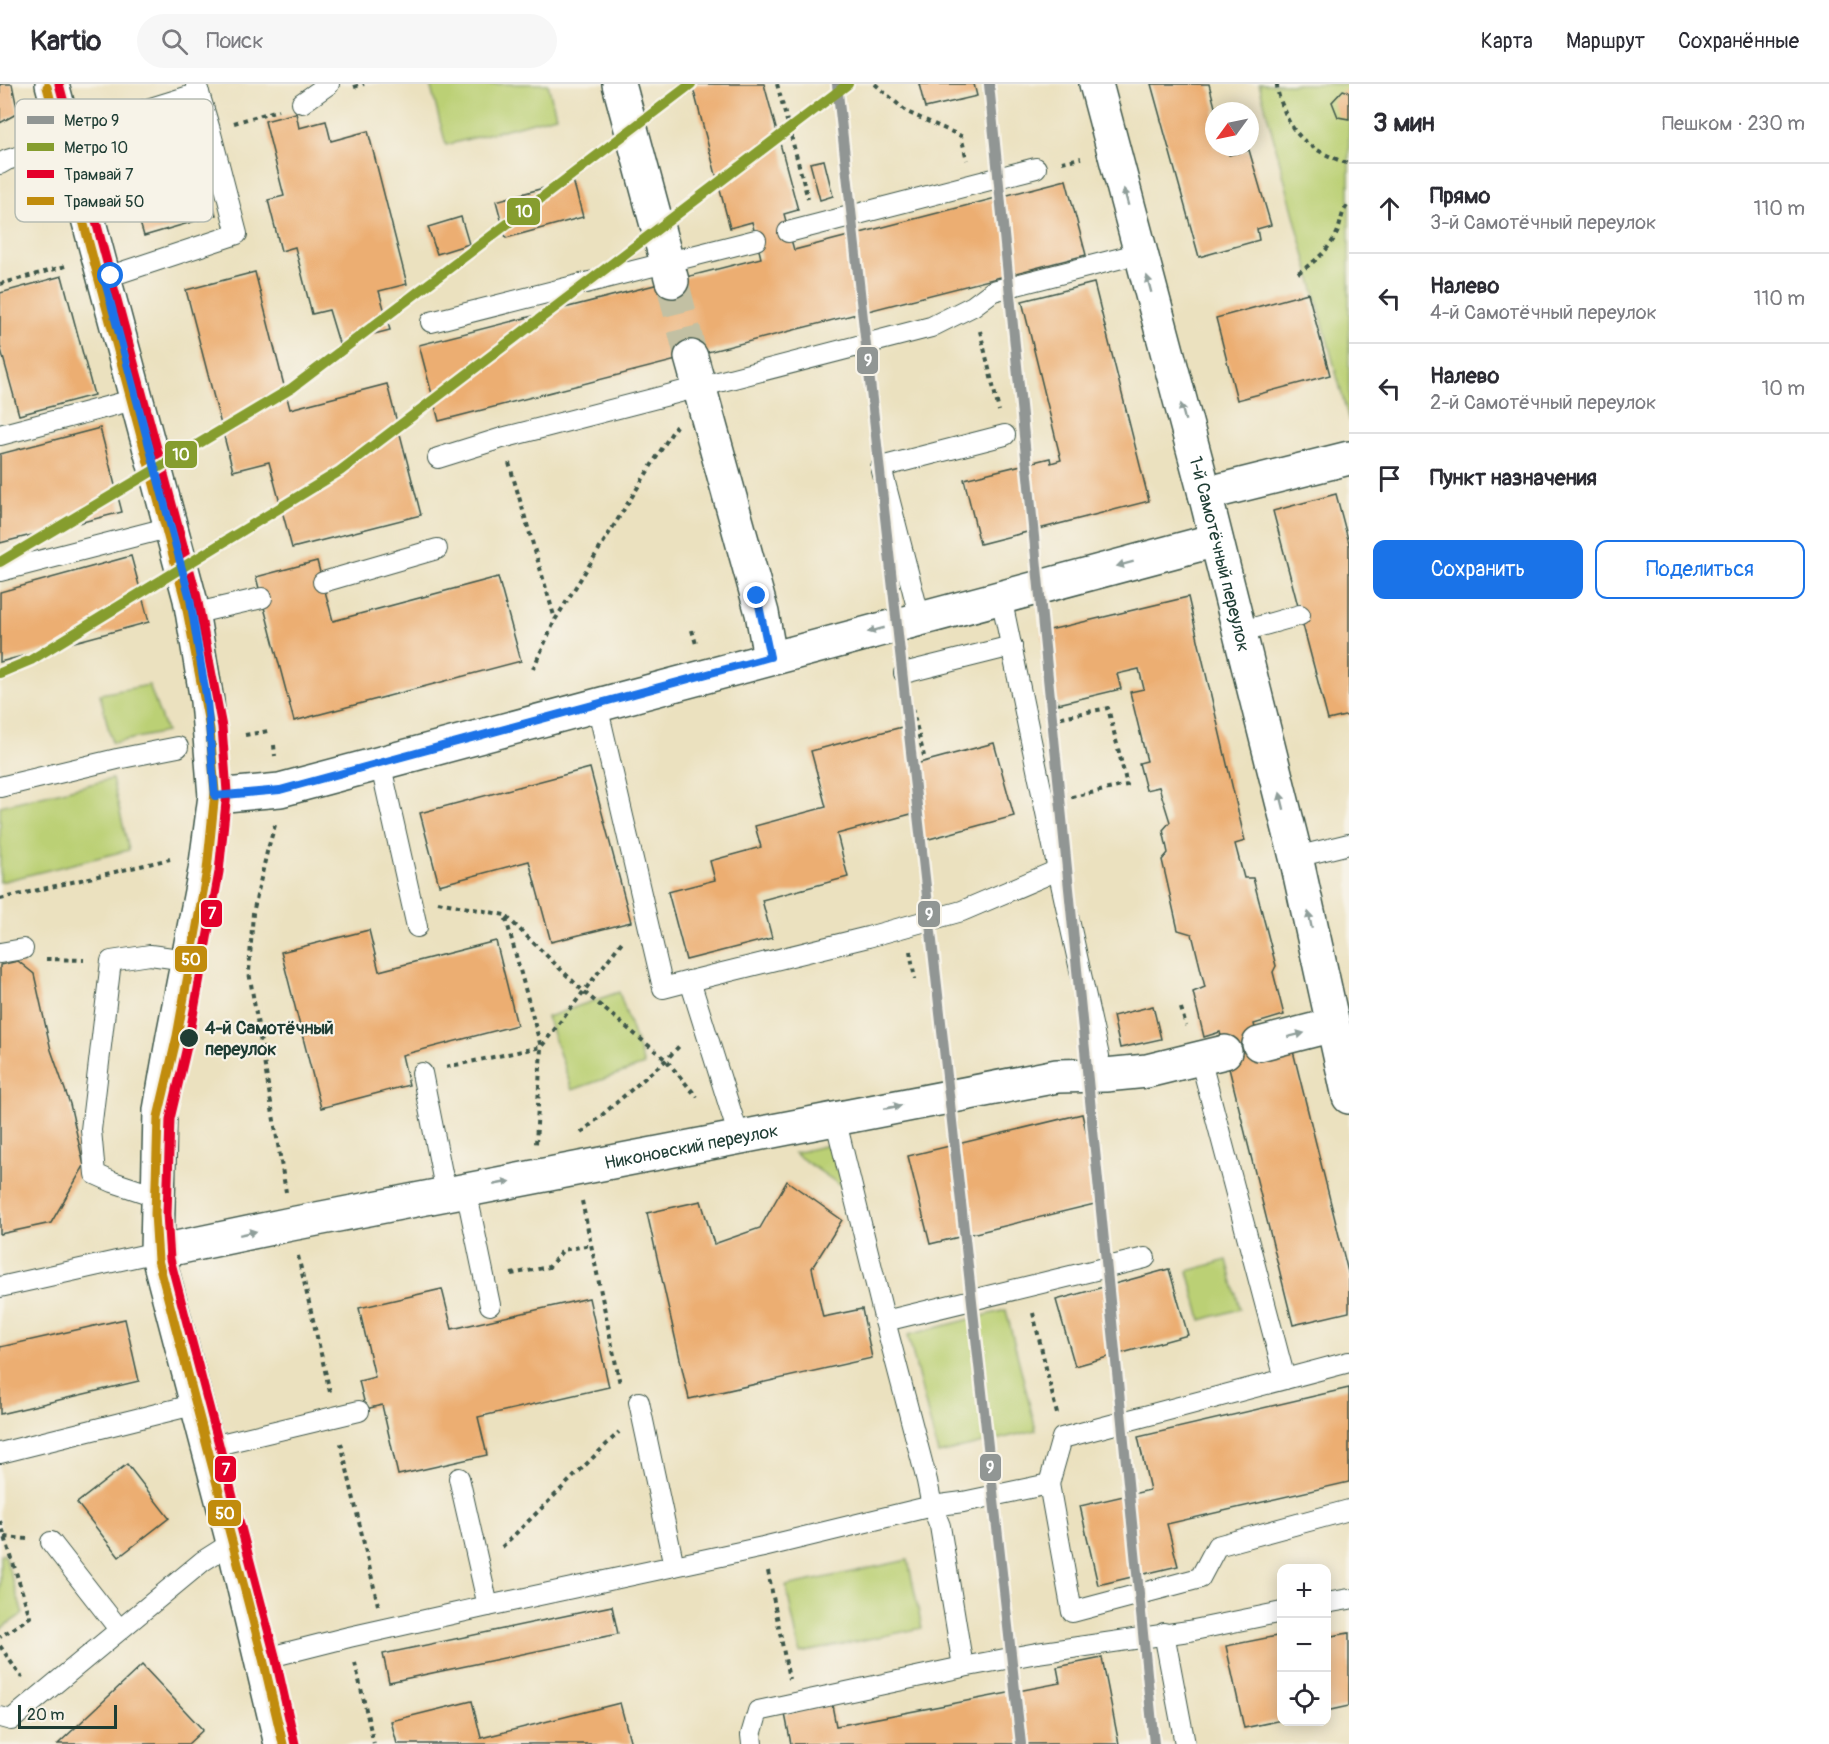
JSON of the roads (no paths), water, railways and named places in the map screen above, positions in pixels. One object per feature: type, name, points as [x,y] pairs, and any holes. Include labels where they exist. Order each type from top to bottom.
[{"type":"street","points":[[52,84],[59,99]]},
{"type":"street","points":[[619,84],[669,272]]},
{"type":"street","name":"1-й Самотёчный переулок","points":[[1096,84],[1205,494],[1296,857],[1349,1097]]},
{"type":"street","points":[[93,222],[104,278],[192,614],[207,701],[215,796],[205,871],[160,1110],[157,1252],[233,1542],[280,1744]]},
{"type":"street","points":[[696,372],[762,613],[770,657]]},
{"type":"street","points":[[1205,494],[1348,461]]},
{"type":"street","points":[[215,796],[280,790],[770,657],[1216,540]]},
{"type":"street","points":[[1259,1044],[1333,1025]]},
{"type":"street","name":"Никоновский переулок","points":[[157,1252],[1057,1076],[1147,1071],[1212,1055]]},
{"type":"lane","points":[[302,103],[329,84]]},
{"type":"lane","points":[[171,99],[197,89]]},
{"type":"lane","points":[[104,278],[237,234],[213,142]]},
{"type":"lane","points":[[0,164],[15,157]]},
{"type":"lane","points":[[788,232],[1036,168]]},
{"type":"lane","points":[[431,322],[669,272],[756,240]]},
{"type":"lane","points":[[438,458],[696,372],[930,327],[974,306],[993,291],[1141,253]]},
{"type":"lane","points":[[0,435],[137,399]]},
{"type":"lane","points":[[920,619],[881,467],[1005,435]]},
{"type":"lane","points":[[0,571],[171,527]]},
{"type":"lane","points":[[323,582],[437,549]]},
{"type":"lane","points":[[1001,597],[1058,870],[1100,1056]]},
{"type":"lane","points":[[192,614],[262,598]]},
{"type":"lane","points":[[1239,632],[1300,615]]},
{"type":"lane","points":[[904,673],[1012,646]]},
{"type":"lane","points":[[597,705],[663,988],[962,911],[1058,870]]},
{"type":"lane","points":[[0,788],[117,759],[178,747]]},
{"type":"lane","points":[[380,762],[417,927]]},
{"type":"lane","points":[[1296,857],[1349,844]]},
{"type":"lane","points":[[0,953],[23,948]]},
{"type":"lane","points":[[158,1197],[95,1174],[91,1130],[111,961],[150,955],[187,960]]},
{"type":"lane","points":[[690,981],[739,1137]]},
{"type":"lane","points":[[1212,1055],[1285,1379]]},
{"type":"lane","points":[[422,1073],[484,1279],[489,1305]]},
{"type":"lane","points":[[835,1118],[932,1506],[940,1526],[963,1667]]},
{"type":"lane","points":[[0,1287],[157,1252]]},
{"type":"lane","points":[[885,1321],[1144,1258]]},
{"type":"lane","points":[[1349,1362],[1062,1438],[1049,1484],[1072,1612],[1200,1578],[1217,1546],[1349,1510]]},
{"type":"lane","points":[[639,1402],[674,1566]]},
{"type":"lane","points":[[0,1453],[197,1404]]},
{"type":"lane","points":[[208,1447],[359,1411]]},
{"type":"lane","points":[[459,1478],[488,1606]]},
{"type":"lane","points":[[262,1659],[349,1637],[763,1547],[932,1506],[1049,1484]]},
{"type":"lane","points":[[51,1542],[118,1629]]},
{"type":"lane","points":[[0,1717],[11,1720],[211,1554],[233,1542]]},
{"type":"lane","points":[[1331,1602],[1349,1599]]},
{"type":"lane","points":[[752,1744],[751,1735],[758,1711],[1037,1653],[1189,1631],[1277,1613]]},
{"type":"lane","points":[[1164,1633],[1185,1744]]},
{"type":"tunnel","points":[[672,281],[691,357]]},
{"type":"metro line","name":"10","points":[[0,562],[292,388],[691,84]]},
{"type":"metro line","name":"9","points":[[837,84],[1021,1744]]},
{"type":"metro line","name":"10","points":[[0,673],[31,660],[340,471],[848,84]]},
{"type":"metro line","name":"9","points":[[989,84],[1154,1744]]},
{"type":"tram line","name":"7","points":[[59,84],[63,99]]},
{"type":"tram line","name":"50","points":[[47,87],[50,99]]},
{"type":"tram line","name":"50","points":[[83,222],[185,600],[210,729],[215,792],[207,870],[177,1036],[158,1117],[155,1214],[158,1260],[263,1659],[283,1744]]},
{"type":"tram line","name":"7","points":[[96,222],[197,597],[222,727],[227,792],[219,872],[189,1038],[170,1119],[167,1214],[170,1259],[275,1656],[295,1744]]},
{"type":"place","name":"4-й Самотёчный переулок","points":[[189,1038]]}]
